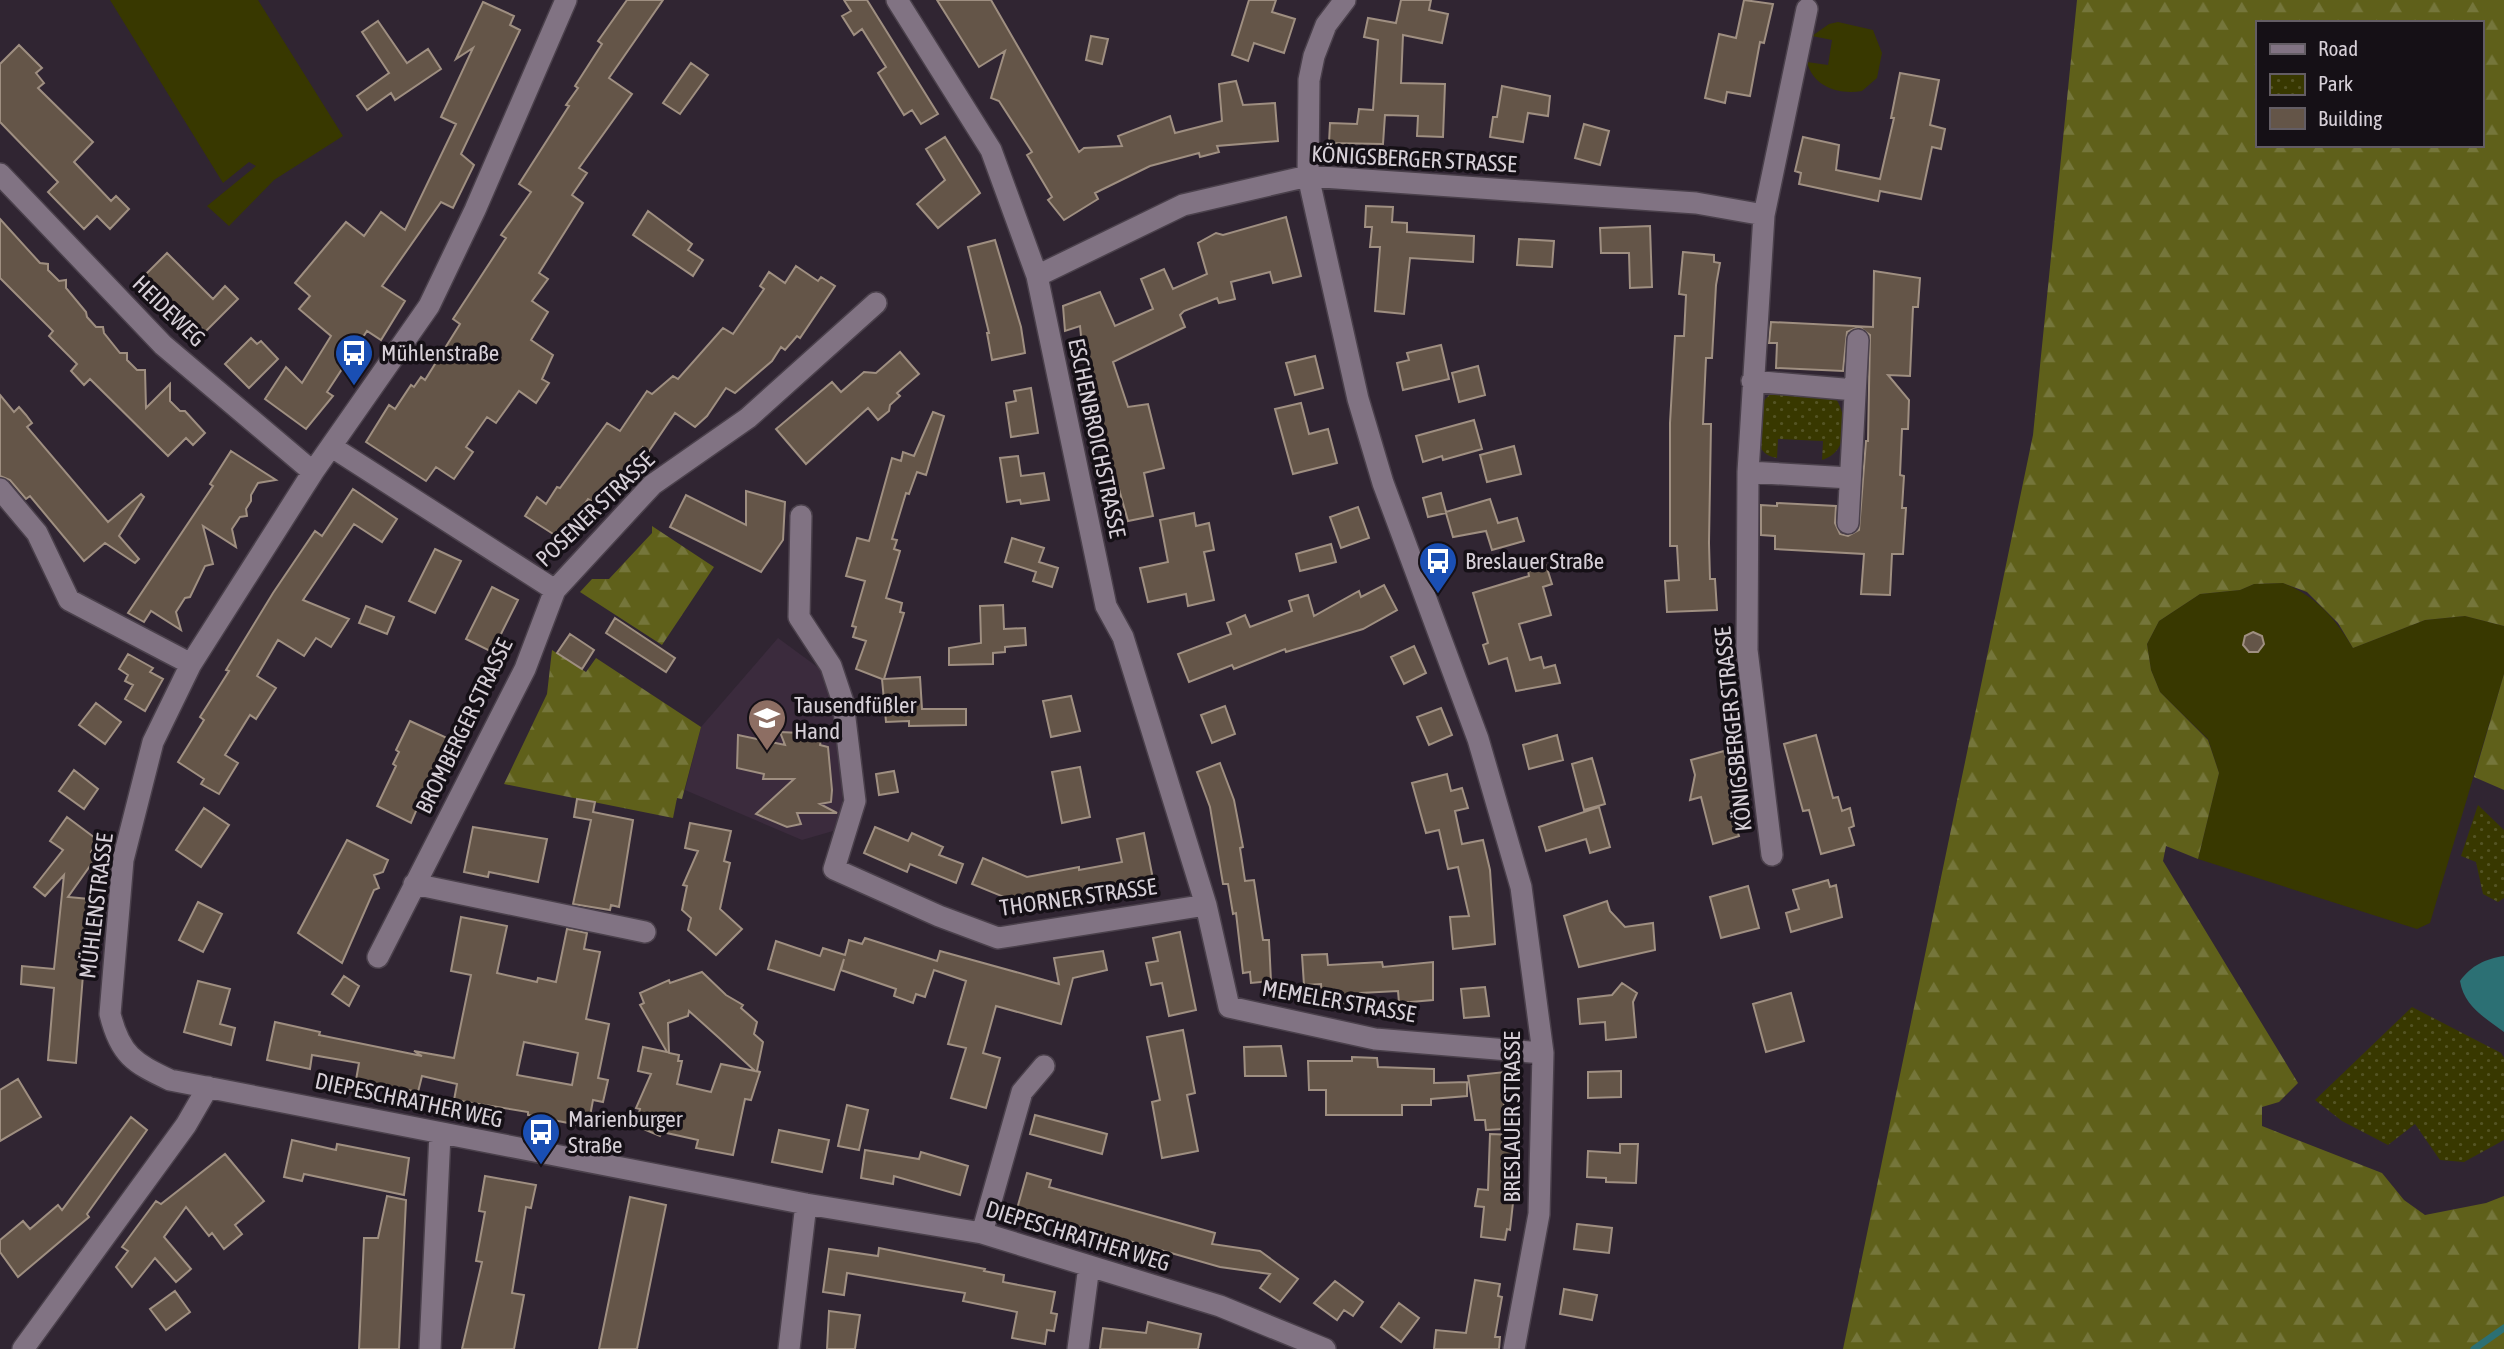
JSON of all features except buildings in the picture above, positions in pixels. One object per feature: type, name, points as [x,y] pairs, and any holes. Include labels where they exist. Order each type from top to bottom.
[{"type":"street","name":"MÜHLENSTRASSE","points":[[208,1087],[170,1080],[133,1062],[116,1037],[110,1014],[123,860],[153,742],[191,664],[313,472],[429,306],[475,210],[566,0]]},
{"type":"street","name":"ESCHENBROICHSTRASSE","points":[[897,0],[991,150],[1037,276],[1106,607],[1123,637],[1206,905]]},
{"type":"street","name":"BRESLAUER STRASSE","points":[[1345,0],[1326,25],[1314,55],[1309,80],[1308,176],[1358,399],[1383,483],[1478,739],[1521,887],[1543,1053],[1539,1214],[1514,1349]]},
{"type":"street","name":"KÖNIGSBERGER STRASSE","points":[[1772,856],[1747,650],[1748,472],[1764,215],[1807,9]]},
{"type":"street","name":"HEIDEWEG","points":[[0,174],[163,345],[313,472]]},
{"type":"street","name":"KÖNIGSBERGER STRASSE","points":[[1037,276],[1183,205],[1308,176],[1696,203],[1764,215]]},
{"type":"street","name":"POSENER STRASSE","points":[[331,447],[555,590],[652,485],[748,418],[876,303]]},
{"type":"street","points":[[1848,523],[1858,340]]},
{"type":"street","points":[[1752,381],[1856,390]]},
{"type":"street","points":[[1748,472],[1850,478]]},
{"type":"street","points":[[0,489],[37,533],[69,600],[191,664]]},
{"type":"street","name":"THORNER STRASSE","points":[[802,516],[799,617],[831,666],[843,702],[855,801],[834,869],[939,916],[998,937],[1206,905]]},
{"type":"street","name":"BROMBERGER STRASSE","points":[[377,957],[525,669],[555,590]]},
{"type":"street","points":[[414,884],[645,932]]},
{"type":"street","name":"MEMELER STRASSE","points":[[1206,905],[1229,1007],[1375,1039],[1543,1053]]},
{"type":"street","points":[[982,1233],[1022,1092],[1044,1066]]},
{"type":"street","points":[[23,1349],[186,1125],[208,1087]]},
{"type":"street","name":"DIEPESCHRATHER WEG","points":[[208,1087],[806,1204],[982,1233],[1220,1306],[1325,1349]]},
{"type":"street","points":[[430,1349],[440,1134]]},
{"type":"street","points":[[789,1349],[806,1204]]},
{"type":"street","points":[[1078,1349],[1089,1266]]},
{"type":"shaded area","name":"Tausendfüßler Hand","points":[[778,638],[827,674],[842,778],[842,807],[833,831],[802,840],[685,790],[701,727]]},
{"type":"shaded area","points":[[2504,956],[2504,1032],[2471,1004],[2460,981],[2479,964]]},
{"type":"green space","points":[[110,0],[258,0],[343,136],[274,180],[229,226],[207,206],[256,166],[249,162],[223,183]]},
{"type":"green space","points":[[2077,0],[2504,0],[2504,626],[2465,616],[2425,620],[2353,648],[2338,623],[2307,592],[2283,583],[2254,584],[2240,590],[2200,594],[2159,621],[2147,644],[2151,670],[2160,692],[2208,740],[2219,773],[2198,859],[2166,846],[2163,861],[2298,1083],[2279,1102],[2262,1107],[2262,1126],[2382,1173],[2404,1200],[2425,1215],[2486,1203],[2504,1196],[2504,1349],[1843,1349],[2033,435]]},
{"type":"green space","points":[[1838,22],[1873,30],[1882,53],[1877,78],[1862,91],[1845,92],[1828,87],[1810,71],[1807,62],[1828,65],[1832,40],[1812,36],[1829,24]]},
{"type":"green space","points":[[1772,392],[1834,396],[1844,422],[1842,441],[1838,449],[1822,460],[1823,441],[1778,439],[1777,458],[1763,451],[1757,431],[1758,407]]},
{"type":"green space","points":[[652,526],[714,567],[662,645],[580,592],[592,579],[609,579],[652,533]]},
{"type":"green space","points":[[2283,583],[2305,594],[2324,609],[2353,648],[2425,620],[2465,616],[2504,626],[2504,674],[2430,923],[2417,929],[2198,859],[2219,773],[2208,739],[2160,692],[2151,670],[2147,644],[2159,621],[2200,594],[2240,590],[2254,584]]},
{"type":"green space","points":[[552,650],[586,672],[596,658],[701,727],[682,799],[677,798],[673,818],[504,784],[547,694]]},
{"type":"green space","points":[[2504,674],[2504,790],[2474,777]]},
{"type":"green space","points":[[2478,805],[2504,830],[2504,898],[2498,902],[2483,894],[2476,862],[2461,856]]},
{"type":"green space","points":[[2412,1007],[2501,1053],[2504,1058],[2504,1140],[2464,1162],[2440,1160],[2415,1124],[2388,1145],[2342,1121],[2315,1100]]},
{"type":"waterway","points":[[2474,1349],[2504,1328]]},
{"type":"place","name":"Mühlenstraße","points":[[354,387]]},
{"type":"place","name":"Breslauer Straße","points":[[1438,595]]},
{"type":"place","name":"Tausendfüßler Hand","points":[[767,752]]},
{"type":"place","name":"Marienburger Straße","points":[[541,1166]]}]
